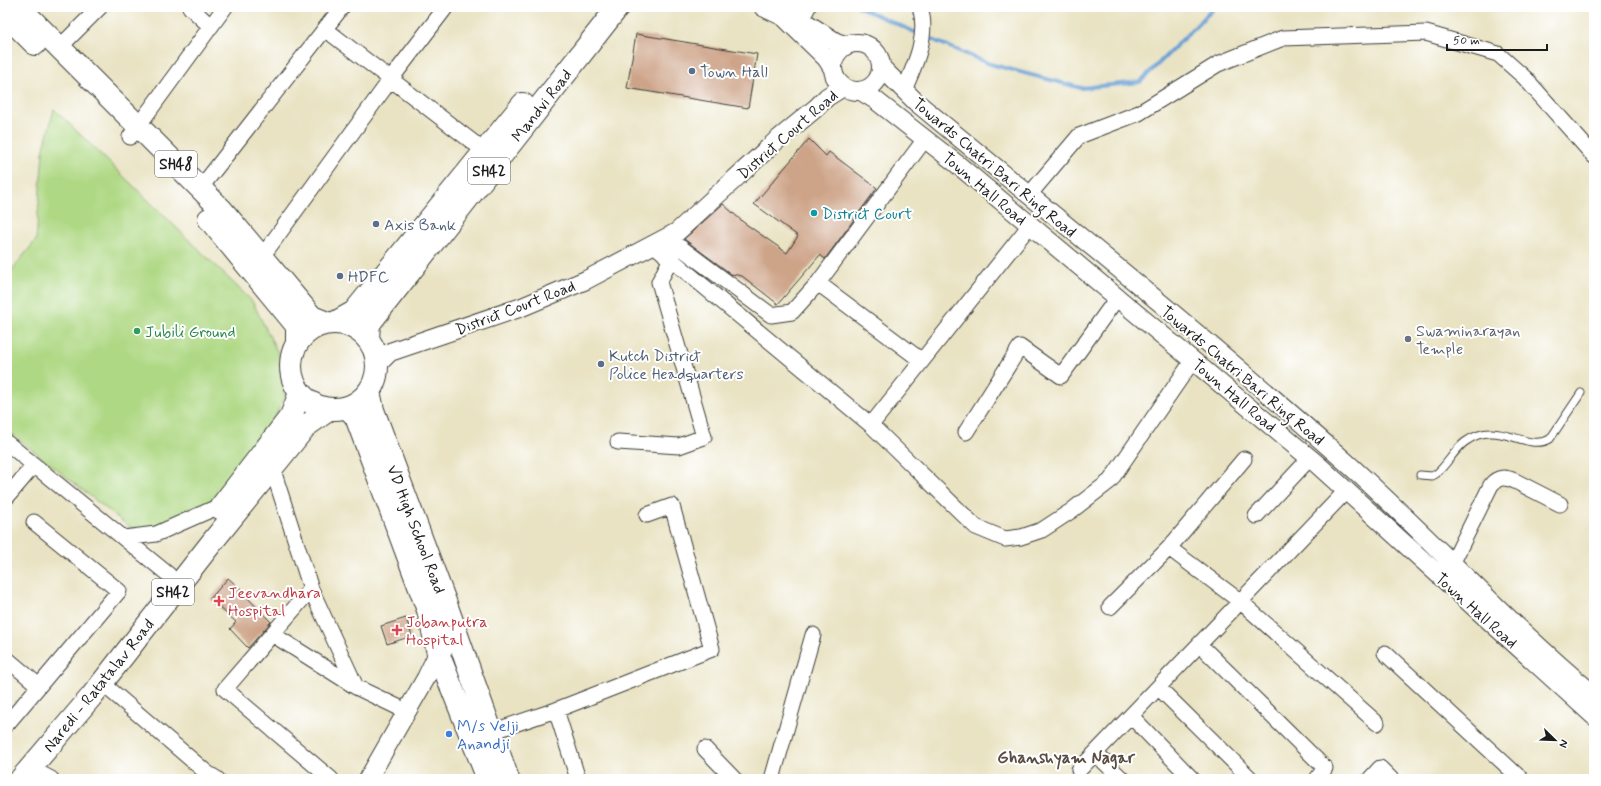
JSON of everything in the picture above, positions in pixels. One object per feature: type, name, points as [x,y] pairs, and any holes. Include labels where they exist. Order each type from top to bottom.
[{"type":"main road","name":"SH48","points":[[19,7],[134,132],[211,220],[312,317],[331,322]]},
{"type":"main road","name":"Mandvi Road","points":[[331,322],[354,312],[602,7]]},
{"type":"main road","name":"Mandvi Road","points":[[377,351],[369,324],[618,7]]},
{"type":"main road","name":"SH48","points":[[7,16],[134,132]]},
{"type":"main road","name":"SH48","points":[[255,263],[297,326],[297,342]]},
{"type":"main road","points":[[331,322],[354,327],[377,351],[376,374],[368,391],[355,404],[338,408],[313,404],[300,393],[292,377],[290,368],[291,359],[297,342],[310,329],[331,322]]},
{"type":"main road","name":"VD High School Road","points":[[368,391],[373,410],[508,779]]},
{"type":"main road","name":"Naredi - Ratatalav Road","points":[[7,775],[80,688],[224,504],[291,416],[300,393]]},
{"type":"main road","name":"Naredi - Ratatalav Road","points":[[26,773],[102,683],[306,426],[338,408]]},
{"type":"main road","name":"VD High School Road","points":[[338,408],[356,417],[428,610],[436,667],[488,779]]},
{"type":"street","points":[[65,42],[100,7]]},
{"type":"street","points":[[190,7],[210,26]]},
{"type":"street","points":[[134,132],[225,7]]},
{"type":"street","points":[[255,263],[390,79],[446,7]]},
{"type":"street","points":[[763,7],[784,17],[826,58],[837,77],[848,90],[861,91],[873,86],[880,74],[881,67],[877,54],[867,45],[860,43],[846,46],[836,55],[837,77]]},
{"type":"street","points":[[779,7],[805,14],[836,42],[846,46]]},
{"type":"street","points":[[904,90],[917,60],[921,37],[922,13],[920,7]]},
{"type":"street","points":[[206,181],[325,29],[335,9]]},
{"type":"street","points":[[325,29],[474,143]]},
{"type":"street","points":[[1029,195],[1079,136],[1139,113],[1218,64],[1283,38],[1426,34],[1498,54],[1525,78],[1594,156]]},
{"type":"street","name":"Towards Chatri Bari Ring Road","points":[[881,67],[904,90],[1248,378],[1348,464],[1452,564],[1566,671],[1594,695]]},
{"type":"street","name":"District Court Road","points":[[377,351],[522,306],[586,280],[637,254],[770,133],[837,77]]},
{"type":"street","name":"District Court Road","points":[[637,254],[663,253],[677,232],[776,140],[816,108],[826,97],[837,77]]},
{"type":"street","name":"Town Hall Road","points":[[861,91],[874,99],[925,139],[1310,458],[1594,716]]},
{"type":"street","points":[[663,253],[680,247],[772,315],[792,312],[818,283],[925,139]]},
{"type":"street","points":[[871,425],[1030,225]]},
{"type":"street","points":[[663,253],[871,425],[976,527],[1005,539],[1020,537],[1042,530],[1071,511],[1110,481],[1193,360]]},
{"type":"street","points":[[618,442],[679,446],[704,437],[659,282],[663,253]]},
{"type":"street","points":[[818,283],[922,361]]},
{"type":"street","points":[[966,432],[1020,347],[1061,376],[1118,298]]},
{"type":"street","points":[[7,443],[168,575]]},
{"type":"street","points":[[1256,516],[1310,458]]},
{"type":"street","points":[[1110,607],[1169,548],[1244,459]]},
{"type":"street","points":[[7,497],[34,465]]},
{"type":"street","points":[[272,467],[311,589],[356,687]]},
{"type":"street","points":[[1452,564],[1491,485],[1499,478],[1507,478],[1515,481],[1560,504]]},
{"type":"street","points":[[1079,770],[1096,754],[1346,491]]},
{"type":"street","points":[[124,538],[156,534],[224,504]]},
{"type":"street","points":[[491,732],[556,710],[712,649],[672,506],[647,516]]},
{"type":"street","points":[[8,721],[119,591],[34,522]]},
{"type":"street","points":[[1169,548],[1241,602],[1377,723]]},
{"type":"street","points":[[311,589],[225,689],[331,779]]},
{"type":"street","points":[[272,634],[356,687],[406,711]]},
{"type":"street","points":[[772,779],[813,635]]},
{"type":"street","points":[[373,776],[406,711],[457,637]]},
{"type":"street","points":[[1200,645],[1325,768],[1317,779]]},
{"type":"street","points":[[1386,653],[1521,779]]},
{"type":"street","points":[[436,667],[464,658]]},
{"type":"street","points":[[7,659],[39,686]]},
{"type":"street","points":[[102,683],[210,777]]},
{"type":"street","points":[[1159,688],[1251,779]]},
{"type":"street","points":[[556,710],[578,779]]},
{"type":"street","points":[[1132,716],[1192,779]]},
{"type":"street","points":[[705,748],[734,779]]},
{"type":"street","points":[[1096,754],[1122,779]]},
{"type":"street","points":[[1370,779],[1380,768],[1391,779]]},
{"type":"street","points":[[26,773],[51,779]]},
{"type":"lane","points":[[1420,475],[1432,476],[1436,474],[1464,442],[1482,433],[1503,433],[1537,443],[1545,442],[1550,439],[1581,393]]},
{"type":"green space","name":"Jubili Ground","points":[[54,109],[252,301],[282,361],[285,397],[256,452],[206,507],[150,534],[128,526],[7,430],[7,276],[36,240],[43,152]]},
{"type":"building","name":"Town Hall","points":[[636,34],[757,54],[748,108],[627,88]]},
{"type":"building","name":"District Court","points":[[809,139],[826,156],[829,152],[877,188],[825,259],[820,255],[778,304],[742,276],[731,274],[684,239],[723,204],[743,222],[787,253],[798,236],[754,204]]},
{"type":"building","points":[[228,578],[243,591],[242,592],[271,622],[248,648],[230,629],[236,622],[210,599]]},
{"type":"building","points":[[406,618],[412,636],[387,644],[381,626]]},
{"type":"waterway","points":[[859,7],[919,34]]},
{"type":"waterway","points":[[926,37],[990,64],[1081,88],[1140,82],[1215,7]]},
{"type":"place","name":"Town Hall","points":[[692,71]]},
{"type":"place","name":"District Court","points":[[814,213]]},
{"type":"place","name":"Axis Bank","points":[[376,224]]},
{"type":"place","name":"HDFC","points":[[340,276]]},
{"type":"place","name":"Jubili Ground","points":[[137,331]]},
{"type":"place","name":"Swaminarayan Temple","points":[[1408,339]]},
{"type":"place","name":"Kutch District Police Headquarters","points":[[601,364]]},
{"type":"place","name":"Jeevandhara Hospital","points":[[219,601]]},
{"type":"place","name":"Jobanputra Hospital","points":[[397,630]]},
{"type":"place","name":"M/s Velji Anandji","points":[[449,734]]},
{"type":"district","name":"Ghanshyam Nagar","points":[[1066,757]]}]
